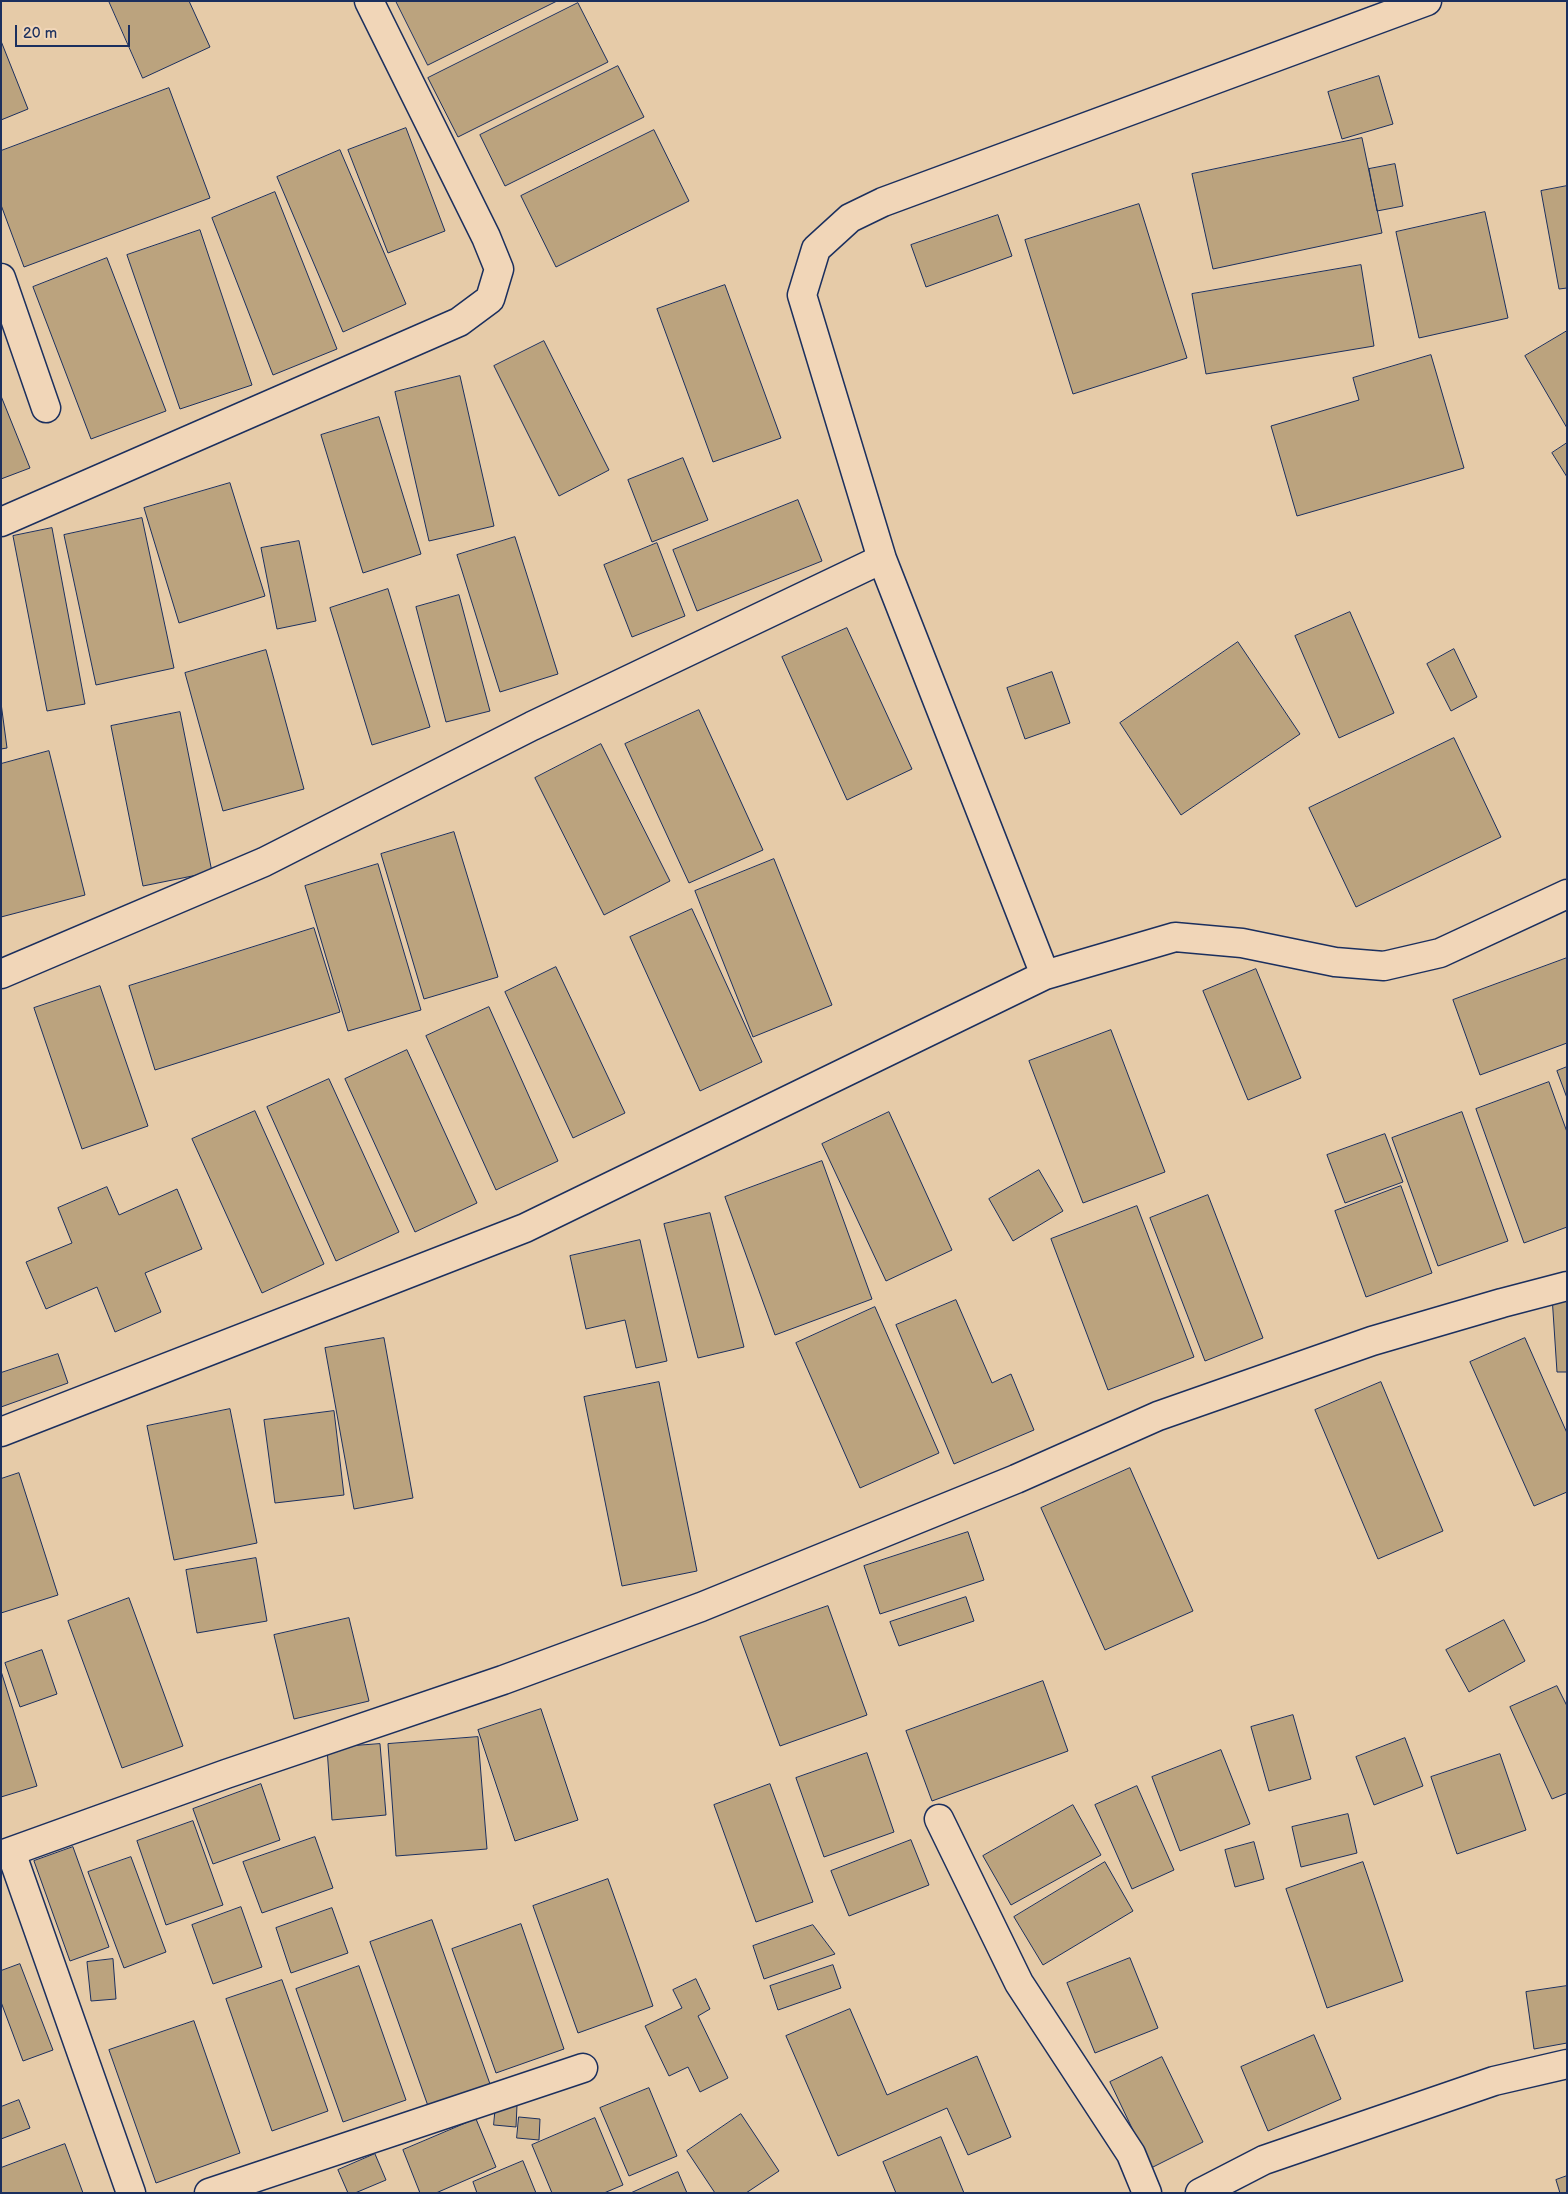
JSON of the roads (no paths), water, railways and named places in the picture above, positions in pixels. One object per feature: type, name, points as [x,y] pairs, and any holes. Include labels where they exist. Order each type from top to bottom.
[{"type":"street","points":[[1,522],[460,322],[490,299],[498,269],[486,237],[369,1]]},
{"type":"street","points":[[1045,975],[882,559],[802,295],[816,249],[850,218],[883,202],[1427,1]]},
{"type":"street","points":[[1,278],[46,408]]},
{"type":"street","points":[[1,974],[264,862],[532,726],[882,559]]},
{"type":"street","points":[[1,1432],[525,1228],[1045,975],[1175,937],[1242,943],[1336,962],[1384,966],[1440,953],[1567,894]]},
{"type":"street","points":[[131,2193],[6,1853],[226,1774],[503,1680],[701,1607],[1016,1479],[1158,1416],[1372,1341],[1567,1286]]},
{"type":"street","points":[[939,1819],[1018,1983],[1130,2154],[1147,2193]]},
{"type":"street","points":[[1200,2193],[1264,2160],[1494,2081],[1567,2064]]},
{"type":"street","points":[[208,2193],[582,2068]]}]
